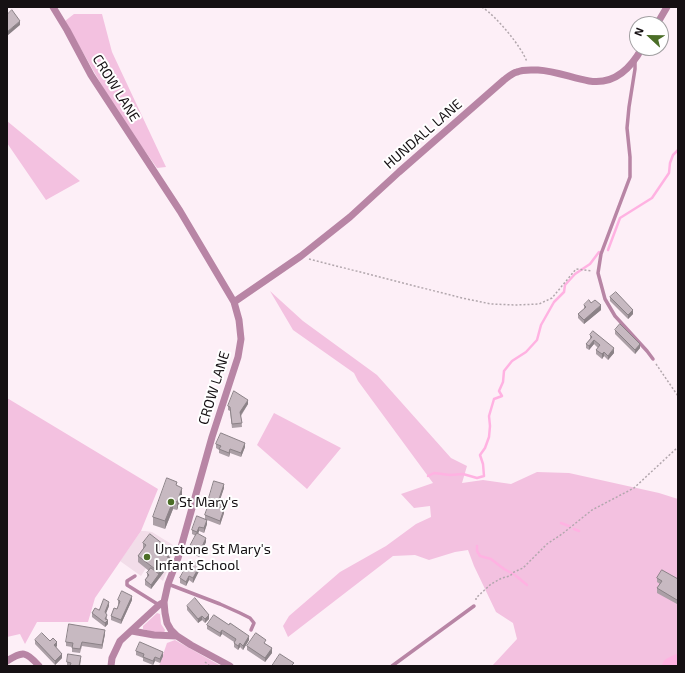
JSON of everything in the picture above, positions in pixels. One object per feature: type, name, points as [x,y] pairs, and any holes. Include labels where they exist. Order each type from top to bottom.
[{"type":"street","name":"CROW LANE","points":[[53,7],[91,75],[180,211],[234,302],[239,320],[241,339],[238,357],[212,437],[178,558],[162,603],[166,623],[177,636],[230,666]]},
{"type":"street","points":[[662,16],[667,7]]},
{"type":"street","name":"HUNDALL LANE","points":[[234,302],[301,256],[350,217],[504,80],[516,72],[529,70],[547,71],[590,81],[609,80],[621,74],[637,56]]},
{"type":"street","points":[[111,666],[112,658],[120,642],[162,603]]},
{"type":"street","points":[[132,631],[154,635],[177,636]]},
{"type":"street","points":[[7,661],[18,654],[25,654],[31,657],[39,666]]},
{"type":"lane","points":[[635,60],[627,128],[630,157],[630,177],[601,254],[598,273],[605,300],[615,316],[653,359]]},
{"type":"lane","points":[[136,576],[127,581],[127,585],[162,603]]},
{"type":"lane","points":[[168,584],[220,604],[250,618],[254,622],[251,630]]},
{"type":"lane","points":[[392,666],[474,606]]},
{"type":"path","points":[[482,7],[494,17],[515,42],[525,58],[529,70]]},
{"type":"path","points":[[301,256],[462,298],[491,304],[539,304],[552,298],[576,269],[598,273]]},
{"type":"path","points":[[653,359],[678,396]]},
{"type":"path","points":[[474,606],[476,598],[491,584],[502,578],[510,576],[514,572],[523,568],[547,544],[592,510],[634,488],[678,447]]},
{"type":"shaded area","points":[[74,14],[102,14],[112,52],[166,167],[157,168],[117,112],[65,21]]},
{"type":"shaded area","points":[[7,121],[80,181],[46,200],[7,143]]},
{"type":"shaded area","points":[[270,291],[303,321],[377,375],[451,458],[467,466],[462,483],[483,480],[511,484],[537,472],[569,473],[659,493],[678,499],[678,666],[492,666],[517,639],[513,623],[496,612],[468,550],[455,552],[429,560],[415,555],[393,556],[288,637],[283,626],[289,616],[340,572],[386,546],[416,524],[431,517],[430,506],[414,508],[401,494],[433,483],[358,381],[354,373],[293,330]]},
{"type":"shaded area","points":[[7,398],[158,489],[141,531],[95,598],[88,622],[37,622],[25,644],[20,634],[7,637]]},
{"type":"shaded area","points":[[274,413],[341,448],[307,489],[257,445]]},
{"type":"shaded area","name":"Unstone St Mary's Infant School","points":[[141,531],[152,532],[173,545],[171,561],[163,581],[146,568],[141,576],[120,561]]},
{"type":"shaded area","points":[[157,613],[160,614],[161,624],[165,630],[164,633],[143,629],[143,626]]},
{"type":"shaded area","points":[[175,640],[221,666],[159,666],[167,643]]},
{"type":"building","points":[[12,10],[20,21],[7,32],[7,15]]},
{"type":"building","points":[[616,292],[633,310],[628,315],[610,297]]},
{"type":"building","points":[[589,300],[591,303],[595,300],[601,305],[584,320],[578,314],[586,307],[584,305]]},
{"type":"building","points":[[620,324],[640,344],[635,350],[615,330]]},
{"type":"building","points":[[593,331],[614,348],[608,356],[604,352],[602,354],[596,350],[600,345],[594,340],[589,346],[586,344],[592,337],[590,335]]},
{"type":"building","points":[[234,391],[248,400],[240,412],[242,423],[232,424],[230,407],[228,406]]},
{"type":"building","points":[[221,433],[245,443],[241,453],[230,449],[229,453],[219,449],[221,446],[216,444]]},
{"type":"building","name":"St Mary's","points":[[167,478],[177,482],[176,485],[182,488],[177,502],[173,501],[165,521],[153,517]]},
{"type":"building","points":[[214,481],[224,484],[219,499],[227,501],[226,506],[211,502],[212,499],[209,498]]},
{"type":"building","points":[[209,504],[224,509],[220,521],[205,515]]},
{"type":"building","points":[[197,516],[207,520],[204,528],[199,527],[197,532],[192,530]]},
{"type":"building","points":[[197,533],[206,538],[199,553],[189,548]]},
{"type":"building","points":[[150,534],[168,548],[165,551],[169,554],[167,557],[170,558],[159,572],[138,556],[146,545],[143,543]]},
{"type":"building","points":[[190,560],[200,565],[193,578],[189,576],[186,582],[180,578]]},
{"type":"building","points":[[151,568],[159,574],[151,585],[145,580],[149,575],[147,573]]},
{"type":"building","points":[[662,570],[678,579],[677,600],[657,588],[662,581],[657,578]]},
{"type":"building","points":[[122,591],[132,596],[121,620],[111,616],[114,608],[117,609],[120,601],[118,600]]},
{"type":"building","points":[[195,598],[209,615],[205,619],[202,616],[198,619],[187,606]]},
{"type":"building","points":[[104,599],[109,602],[105,612],[107,615],[105,619],[108,620],[105,623],[92,613],[95,608],[99,610]]},
{"type":"building","points":[[214,615],[229,625],[230,623],[249,636],[243,646],[240,643],[238,646],[234,643],[236,639],[222,630],[220,633],[207,625]]},
{"type":"building","points":[[69,624],[105,630],[102,645],[82,642],[80,649],[72,648],[73,643],[66,642]]},
{"type":"building","points":[[42,633],[50,641],[53,638],[57,642],[54,645],[62,654],[55,661],[35,640]]},
{"type":"building","points":[[256,633],[266,640],[264,643],[272,648],[265,658],[247,646]]},
{"type":"building","points":[[140,642],[163,652],[160,659],[155,657],[153,661],[143,657],[144,654],[136,651]]},
{"type":"building","points":[[68,654],[81,656],[79,666],[70,666],[71,663],[67,662]]},
{"type":"building","points":[[280,654],[294,663],[291,666],[272,666]]},
{"type":"waterway","points":[[608,250],[620,218],[652,198],[669,173],[673,155],[678,150]]},
{"type":"waterway","points":[[428,476],[434,473],[450,475],[463,474],[477,478],[484,476],[483,464],[480,455],[485,448],[489,437],[489,416],[494,399],[502,396],[499,391],[503,382],[504,371],[512,361],[526,352],[537,340],[541,325],[554,302],[564,292],[565,285],[575,274],[590,264],[599,252]]},
{"type":"waterway","points":[[561,523],[569,526]]},
{"type":"waterway","points":[[574,529],[579,531]]},
{"type":"waterway","points":[[477,546],[477,551],[480,556],[491,559],[527,585]]},
{"type":"waterway","points":[[670,666],[678,662]]},
{"type":"place","name":"St Mary's","points":[[171,502]]},
{"type":"place","name":"Unstone St Mary's Infant School","points":[[147,557]]}]
